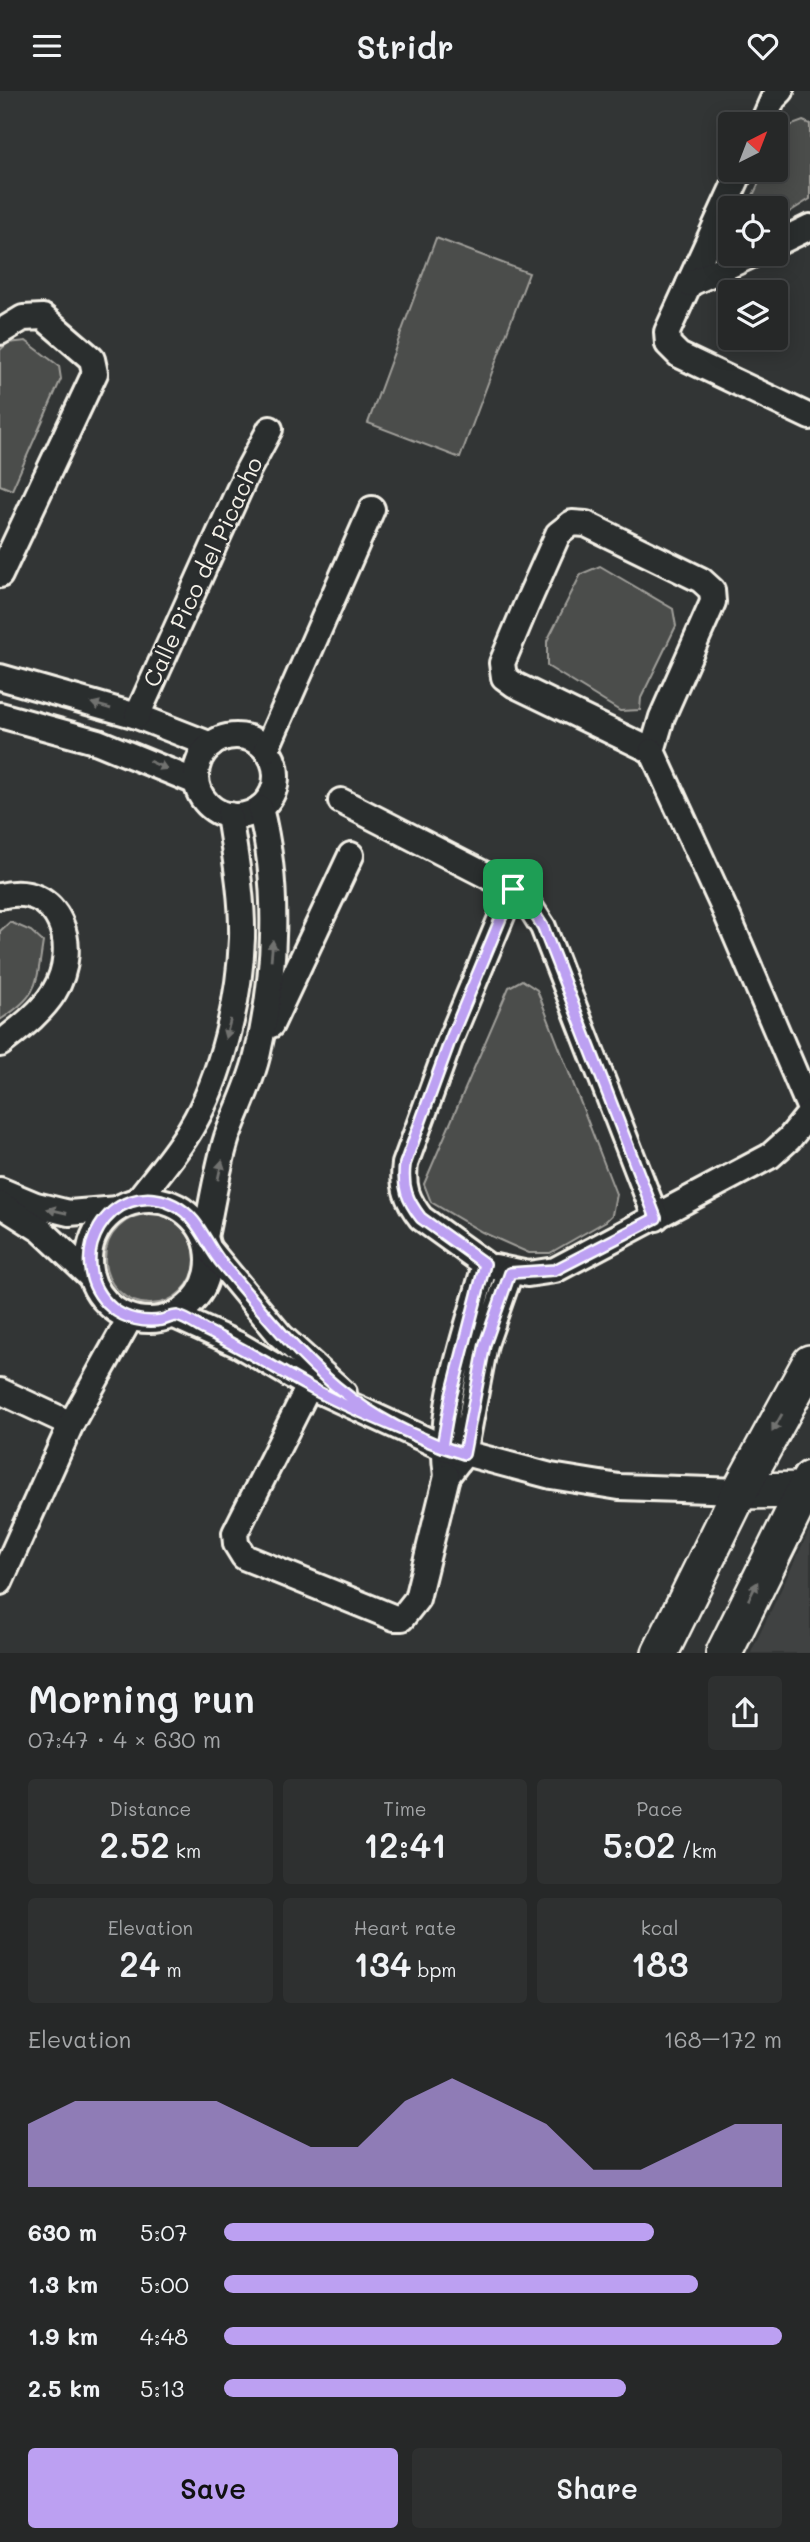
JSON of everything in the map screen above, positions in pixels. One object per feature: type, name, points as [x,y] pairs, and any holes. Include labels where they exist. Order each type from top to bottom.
[{"type":"main road","points":[[660,1653],[740,1491],[810,1363]]},
{"type":"main road","points":[[740,1491],[808,1486]]},
{"type":"main road","points":[[724,1653],[808,1486]]},
{"type":"street","points":[[769,112],[781,91]]},
{"type":"street","points":[[736,182],[667,333],[668,344],[673,350],[810,417]]},
{"type":"street","points":[[788,238],[810,227]]},
{"type":"street","points":[[689,284],[728,266]]},
{"type":"street","points":[[0,332],[23,318],[43,317],[92,359],[95,373],[0,575]]},
{"type":"street","name":"Calle Pico del Picacho","points":[[137,716],[248,470],[270,429]]},
{"type":"street","points":[[266,750],[372,509]]},
{"type":"street","points":[[513,889],[446,1051],[405,1164],[402,1182],[409,1201],[421,1218],[485,1264],[510,1273],[555,1270],[656,1218],[770,1156],[789,1139],[810,1111],[728,917],[652,751],[515,685],[505,677],[502,663],[526,606],[558,534],[572,523],[586,524],[701,580],[712,590],[713,602],[662,717],[652,751]]},
{"type":"street","points":[[0,677],[137,716],[211,745]]},
{"type":"street","points":[[0,715],[98,742],[197,782]]},
{"type":"street","points":[[244,737],[266,750],[274,767],[275,785],[260,808],[245,815],[229,815],[207,803],[197,782],[199,761],[211,745],[227,738],[244,737]]},
{"type":"street","points":[[341,801],[513,889],[529,905],[543,927],[656,1218]]},
{"type":"street","points":[[258,1054],[274,936],[268,838],[260,808]]},
{"type":"street","points":[[229,815],[242,937],[230,1024],[215,1073],[192,1126],[127,1205],[107,1217],[92,1238],[89,1264],[91,1277],[99,1294],[113,1309],[130,1318],[161,1320],[175,1316],[192,1304],[204,1288],[209,1269],[207,1243],[226,1140],[258,1054],[351,855]]},
{"type":"street","points":[[0,896],[13,893],[34,896],[50,905],[57,913],[66,941],[64,972],[54,992],[43,1007],[0,1044]]},
{"type":"street","points":[[0,1190],[36,1205],[69,1213],[127,1205],[170,1203],[196,1222],[207,1243],[297,1352],[369,1414]]},
{"type":"street","points":[[0,1204],[41,1230],[91,1277]]},
{"type":"street","points":[[453,1450],[451,1396],[485,1264]]},
{"type":"street","points":[[309,1387],[235,1533],[236,1544],[244,1557],[395,1618],[402,1618],[417,1599],[453,1450],[510,1273]]},
{"type":"street","points":[[175,1316],[239,1345],[309,1387],[453,1450],[551,1476],[619,1487],[740,1491]]},
{"type":"street","points":[[0,1582],[71,1424],[130,1318]]},
{"type":"street","points":[[0,1391],[71,1424]]},
{"type":"shaded area","points":[[803,121],[810,124],[810,199],[788,213],[788,196],[753,196],[759,182],[788,182],[788,127]]},
{"type":"shaded area","points":[[436,238],[529,273],[460,458],[368,423]]},
{"type":"shaded area","points":[[26,341],[59,366],[61,379],[12,490],[0,485],[0,350],[8,343]]},
{"type":"shaded area","points":[[600,566],[673,609],[676,626],[641,698],[640,710],[620,711],[547,666],[547,641],[581,574]]},
{"type":"shaded area","points":[[10,922],[31,931],[43,942],[34,988],[22,1003],[0,1020],[0,931]]},
{"type":"shaded area","points":[[522,980],[537,990],[616,1194],[612,1215],[606,1221],[550,1253],[529,1253],[482,1232],[431,1202],[424,1184],[509,987]]},
{"type":"shaded area","points":[[141,1214],[159,1214],[175,1221],[188,1234],[195,1250],[195,1268],[188,1284],[175,1297],[159,1304],[141,1304],[125,1297],[112,1284],[105,1268],[105,1250],[112,1234],[125,1221]]},
{"type":"shaded area","points":[[810,1529],[810,1653],[751,1653],[753,1648]]},
{"type":"route","points":[[513,889],[451,1038],[405,1164],[402,1182],[405,1193],[421,1218],[485,1264],[451,1396],[442,1447],[309,1387],[262,1357],[175,1316],[145,1321],[130,1318],[113,1309],[99,1294],[91,1277],[89,1251],[92,1238],[107,1217],[126,1204],[153,1200],[170,1203],[196,1222],[209,1249],[281,1336],[309,1364],[369,1414],[442,1447],[464,1454],[472,1400],[485,1344],[510,1273],[528,1274],[555,1270],[656,1218],[543,927],[529,905],[513,889]]}]
